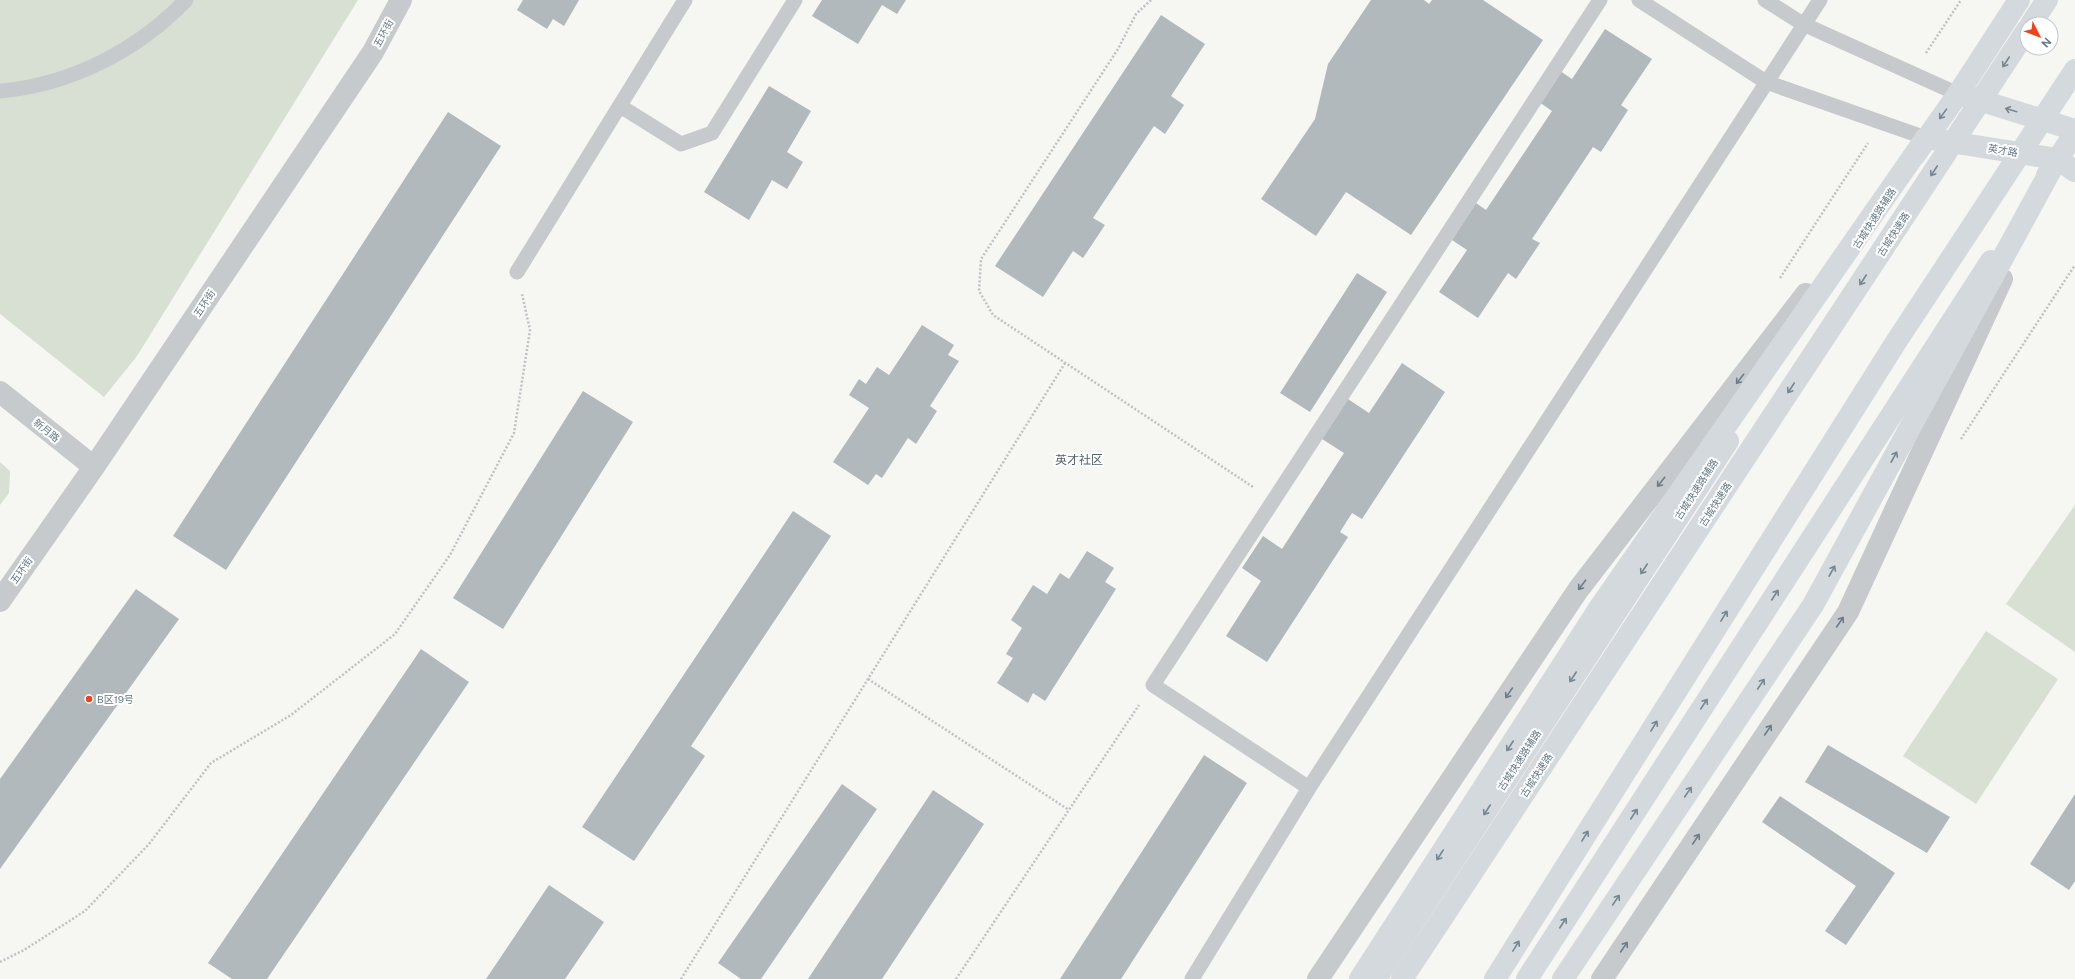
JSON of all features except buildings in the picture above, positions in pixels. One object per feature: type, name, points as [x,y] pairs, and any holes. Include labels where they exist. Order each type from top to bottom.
[{"type":"main road","name":"古城快速路辅路","points":[[1376,979],[1926,138],[1958,94],[2019,0]]},
{"type":"main road","points":[[2036,16],[2047,0]]},
{"type":"main road","name":"古城快速路","points":[[1402,979],[2019,42]]},
{"type":"main road","points":[[1495,979],[1892,348],[2075,70]]},
{"type":"main road","points":[[1527,979],[2075,131],[1958,94]]},
{"type":"main road","points":[[1360,979],[1600,607],[1926,138]]},
{"type":"main road","name":"英才路","points":[[1926,138],[2057,159],[2075,171]]},
{"type":"main road","points":[[1563,979],[1814,605],[2057,159]]},
{"type":"street","name":"五环街","points":[[0,601],[94,467],[372,52],[401,0]]},
{"type":"street","points":[[1318,979],[1578,590],[1926,138]]},
{"type":"street","points":[[1602,979],[1848,612],[2057,159]]},
{"type":"street","name":"新月路","points":[[0,392],[94,467]]},
{"type":"lane","points":[[0,91],[47,83],[81,72],[115,56],[146,36],[186,0]]},
{"type":"lane","points":[[517,272],[685,0]]},
{"type":"lane","points":[[620,106],[681,144],[712,133],[795,0]]},
{"type":"lane","points":[[1310,788],[1153,685],[1600,0]]},
{"type":"lane","points":[[1639,0],[1766,82],[1926,138]]},
{"type":"lane","points":[[1765,0],[1803,24],[1958,94]]},
{"type":"lane","points":[[1192,979],[1310,788],[1803,24],[1820,0]]},
{"type":"path","points":[[1150,0],[1136,14],[1118,49],[981,259],[979,291],[993,315],[1273,501]]},
{"type":"path","points":[[0,962],[24,950],[85,911],[149,844],[211,763],[291,714],[395,634],[450,555],[514,433],[530,330],[517,272]]},
{"type":"path","points":[[681,979],[1065,363]]},
{"type":"path","points":[[868,679],[1069,810]]},
{"type":"path","points":[[956,979],[1153,685]]},
{"type":"shaded area","points":[[0,0],[358,0],[137,356],[104,397],[0,314]]},
{"type":"shaded area","points":[[0,462],[10,471],[9,493],[0,505]]},
{"type":"shaded area","points":[[2075,505],[2075,652],[2006,604]]},
{"type":"shaded area","points":[[1986,631],[2058,679],[1976,804],[1903,756]]},
{"type":"place","name":"B区19号","points":[[89,699]]},
{"type":"district","name":"英才社区","points":[[1079,460]]}]
